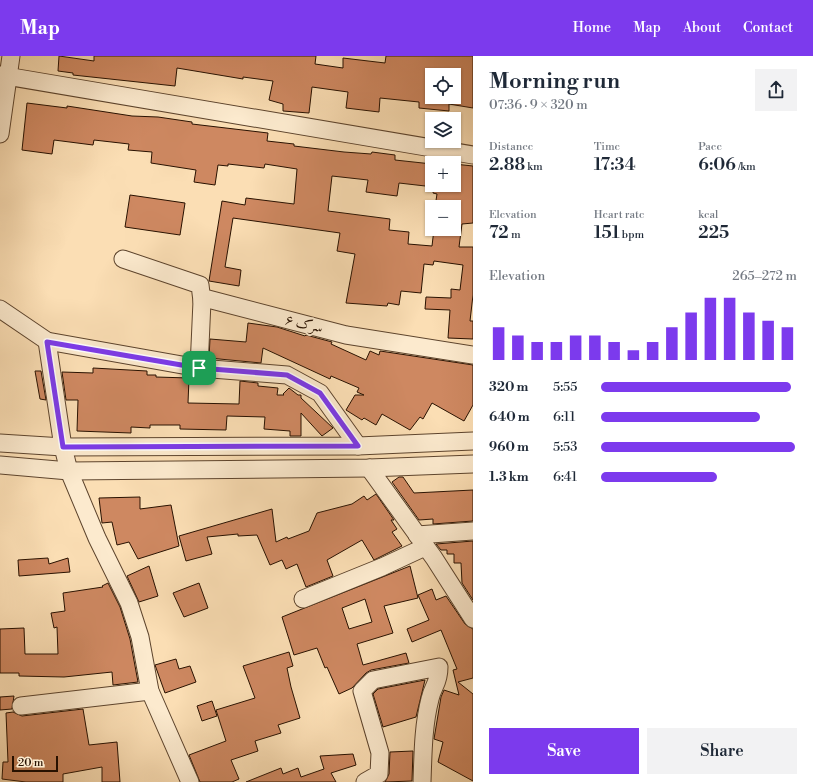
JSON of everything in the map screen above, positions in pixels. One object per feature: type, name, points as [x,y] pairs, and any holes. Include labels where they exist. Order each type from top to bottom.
[{"type":"street","points":[[0,134],[4,76],[11,56]]},
{"type":"street","points":[[4,76],[473,155]]},
{"type":"street","points":[[122,259],[200,285],[202,301],[199,368]]},
{"type":"street","name":"سرک ۶","points":[[202,301],[208,299],[346,335],[473,355]]},
{"type":"street","points":[[0,309],[47,342],[199,368],[287,375],[320,393],[358,446]]},
{"type":"street","points":[[47,342],[63,447],[69,471],[97,538],[129,603],[140,637],[150,691],[190,782]]},
{"type":"street","points":[[0,430],[6,443],[3,468],[69,471],[369,468],[473,464]]},
{"type":"street","points":[[6,443],[63,447],[358,446],[473,442]]},
{"type":"street","points":[[369,468],[434,558],[473,619]]},
{"type":"street","points":[[303,599],[382,567],[421,541],[473,531]]},
{"type":"street","points":[[365,782],[379,774],[380,753],[362,691],[373,680],[439,668],[439,680],[430,698],[424,736],[422,782]]},
{"type":"street","points":[[21,706],[150,691]]},
{"type":"building","points":[[59,56],[94,61],[94,56],[316,56],[315,64],[343,68],[343,58],[385,63],[386,56],[473,56],[473,108],[449,104],[449,111],[419,108],[419,102],[380,98],[379,112],[346,108],[348,92],[312,87],[309,113],[283,111],[283,104],[269,100],[273,81],[243,77],[243,79],[177,68],[175,86],[73,75],[73,73],[58,71]]},
{"type":"building","points":[[27,103],[67,108],[67,106],[132,116],[158,117],[192,122],[192,124],[268,133],[267,141],[344,152],[371,154],[372,152],[395,155],[395,160],[425,163],[425,186],[399,183],[397,196],[366,192],[368,180],[332,176],[328,211],[390,219],[389,230],[409,232],[408,244],[432,246],[433,236],[460,236],[459,247],[473,247],[473,295],[470,321],[473,321],[473,339],[448,338],[450,310],[425,309],[426,297],[451,298],[451,289],[460,290],[463,265],[434,261],[433,265],[424,264],[421,293],[401,291],[399,305],[388,303],[387,306],[346,303],[355,254],[337,251],[340,233],[233,218],[225,267],[241,270],[239,286],[209,281],[222,201],[245,205],[246,198],[294,204],[297,169],[265,164],[264,168],[228,164],[228,166],[218,165],[215,185],[194,182],[196,170],[151,163],[152,152],[128,150],[129,144],[94,140],[93,145],[54,140],[52,154],[22,150]]},
{"type":"building","points":[[461,165],[473,166],[473,223],[462,224],[461,232],[461,200],[436,200],[437,194],[433,193],[461,192]]},
{"type":"building","points":[[130,195],[185,203],[180,235],[125,227]]},
{"type":"building","points":[[248,323],[277,327],[305,336],[332,342],[331,344],[366,360],[370,351],[379,355],[380,351],[473,365],[473,405],[464,421],[432,403],[423,419],[420,417],[410,430],[382,414],[376,425],[364,418],[362,420],[346,410],[355,395],[364,395],[357,392],[359,388],[331,376],[330,379],[263,348],[261,363],[209,358],[210,339],[246,342]]},
{"type":"building","points":[[93,368],[147,371],[147,375],[156,375],[156,377],[189,378],[188,403],[239,404],[240,381],[258,383],[258,386],[278,388],[277,395],[284,395],[283,394],[289,388],[298,395],[301,395],[301,398],[333,428],[322,436],[301,413],[301,436],[290,436],[290,431],[264,429],[265,417],[227,416],[226,430],[180,429],[180,425],[150,425],[150,428],[131,427],[131,433],[77,431],[78,400],[66,400],[62,372],[93,373]]},
{"type":"building","points":[[35,371],[41,371],[46,400],[40,399]]},
{"type":"building","points":[[399,477],[403,477],[414,493],[473,490],[473,521],[433,524],[433,519],[419,520],[392,482]]},
{"type":"building","points":[[376,494],[394,520],[391,520],[397,529],[392,532],[402,546],[374,560],[362,540],[327,560],[333,576],[306,587],[297,564],[286,569],[282,560],[270,565],[257,535],[238,536],[238,534],[207,537],[212,554],[186,561],[179,536],[272,509],[276,542],[287,537],[288,539],[309,531],[317,513],[352,504],[364,496],[367,500]]},
{"type":"building","points":[[140,497],[140,509],[171,505],[179,546],[138,559],[129,542],[117,545],[112,522],[102,523],[99,498]]},
{"type":"building","points":[[473,541],[473,600],[462,583],[461,563],[454,563],[454,554],[447,554],[447,550],[441,550],[436,544]]},
{"type":"building","points":[[48,558],[49,564],[68,558],[70,572],[19,576],[18,560]]},
{"type":"building","points":[[149,566],[158,596],[139,602],[127,576]]},
{"type":"building","points":[[410,566],[418,598],[384,606],[393,633],[357,644],[363,665],[406,653],[409,663],[371,670],[366,673],[352,688],[339,694],[327,667],[325,668],[317,648],[294,655],[282,617]],"holes":[[[365,599],[372,622],[349,629],[342,608]]]},
{"type":"building","points":[[108,583],[120,607],[130,639],[138,682],[113,685],[112,672],[64,677],[19,676],[19,673],[0,673],[0,629],[24,628],[25,654],[58,654],[57,627],[54,628],[51,613],[65,611],[63,593],[103,587],[102,586]]},
{"type":"building","points":[[199,583],[208,608],[184,617],[173,593]]},
{"type":"building","points":[[432,589],[436,600],[446,596],[465,624],[473,629],[473,678],[458,682],[473,694],[473,781],[438,762],[443,742],[434,739],[441,697],[444,690],[459,695],[453,670],[457,669],[441,630],[412,642],[407,629],[429,620],[418,595]]},
{"type":"building","points":[[289,652],[293,666],[287,668],[300,718],[278,725],[281,733],[255,741],[258,751],[231,760],[239,779],[232,782],[200,782],[189,755],[226,741],[216,710],[255,698],[243,666]]},
{"type":"building","points":[[176,659],[179,669],[190,666],[196,682],[165,693],[155,665]]},
{"type":"building","points":[[425,680],[416,717],[383,727],[373,694],[378,689]]},
{"type":"building","points":[[14,696],[12,709],[0,710],[0,697]]},
{"type":"building","points":[[212,701],[217,716],[202,721],[197,706]]},
{"type":"building","points":[[83,709],[89,745],[117,742],[120,782],[102,782],[102,767],[63,774],[63,782],[26,782],[2,779],[3,762],[8,762],[6,713],[13,712],[22,716]]},
{"type":"building","points":[[413,751],[412,781],[385,782],[389,774],[390,752]]},
{"type":"building","points":[[353,754],[356,765],[331,773],[336,782],[246,782],[281,768],[283,774],[298,768],[301,777],[324,769],[320,756]]},
{"type":"route","points":[[47,342],[199,368],[287,375],[320,393],[358,446],[63,447],[47,342]]}]
